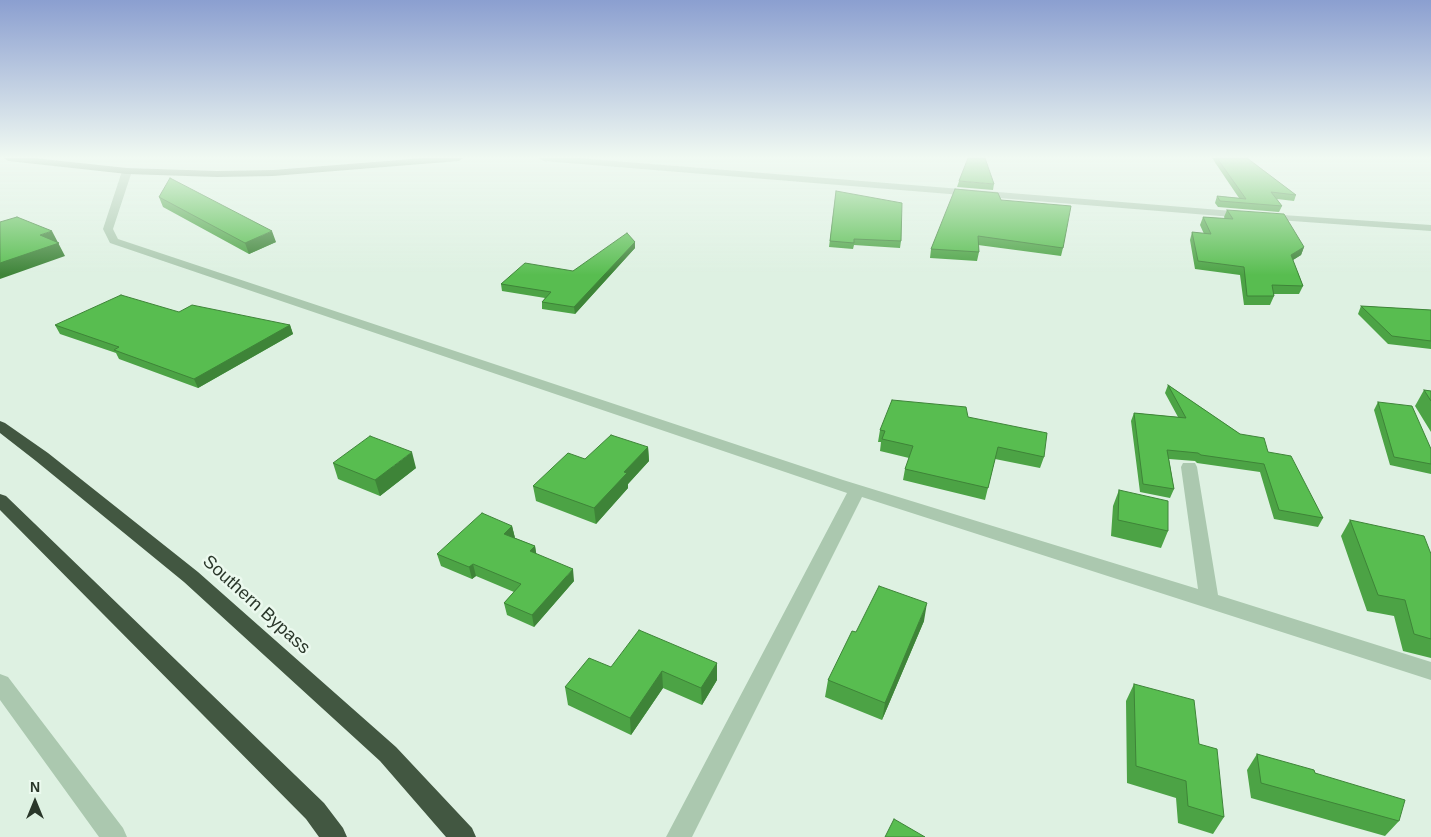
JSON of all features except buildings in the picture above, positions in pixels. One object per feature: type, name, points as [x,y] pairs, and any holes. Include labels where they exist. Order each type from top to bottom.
[{"type":"highway","name":"Southern Bypass","points":[[0,426],[42,457],[191,577],[388,754],[463,837]]},
{"type":"highway","points":[[0,500],[315,811],[334,837]]},
{"type":"street","points":[[118,197],[108,229],[114,242],[857,490],[1431,671]]},
{"type":"street","points":[[1008,197],[1431,228]]},
{"type":"street","points":[[1189,467],[1209,600]]},
{"type":"street","points":[[679,837],[857,490]]},
{"type":"street","points":[[0,683],[114,837]]}]
